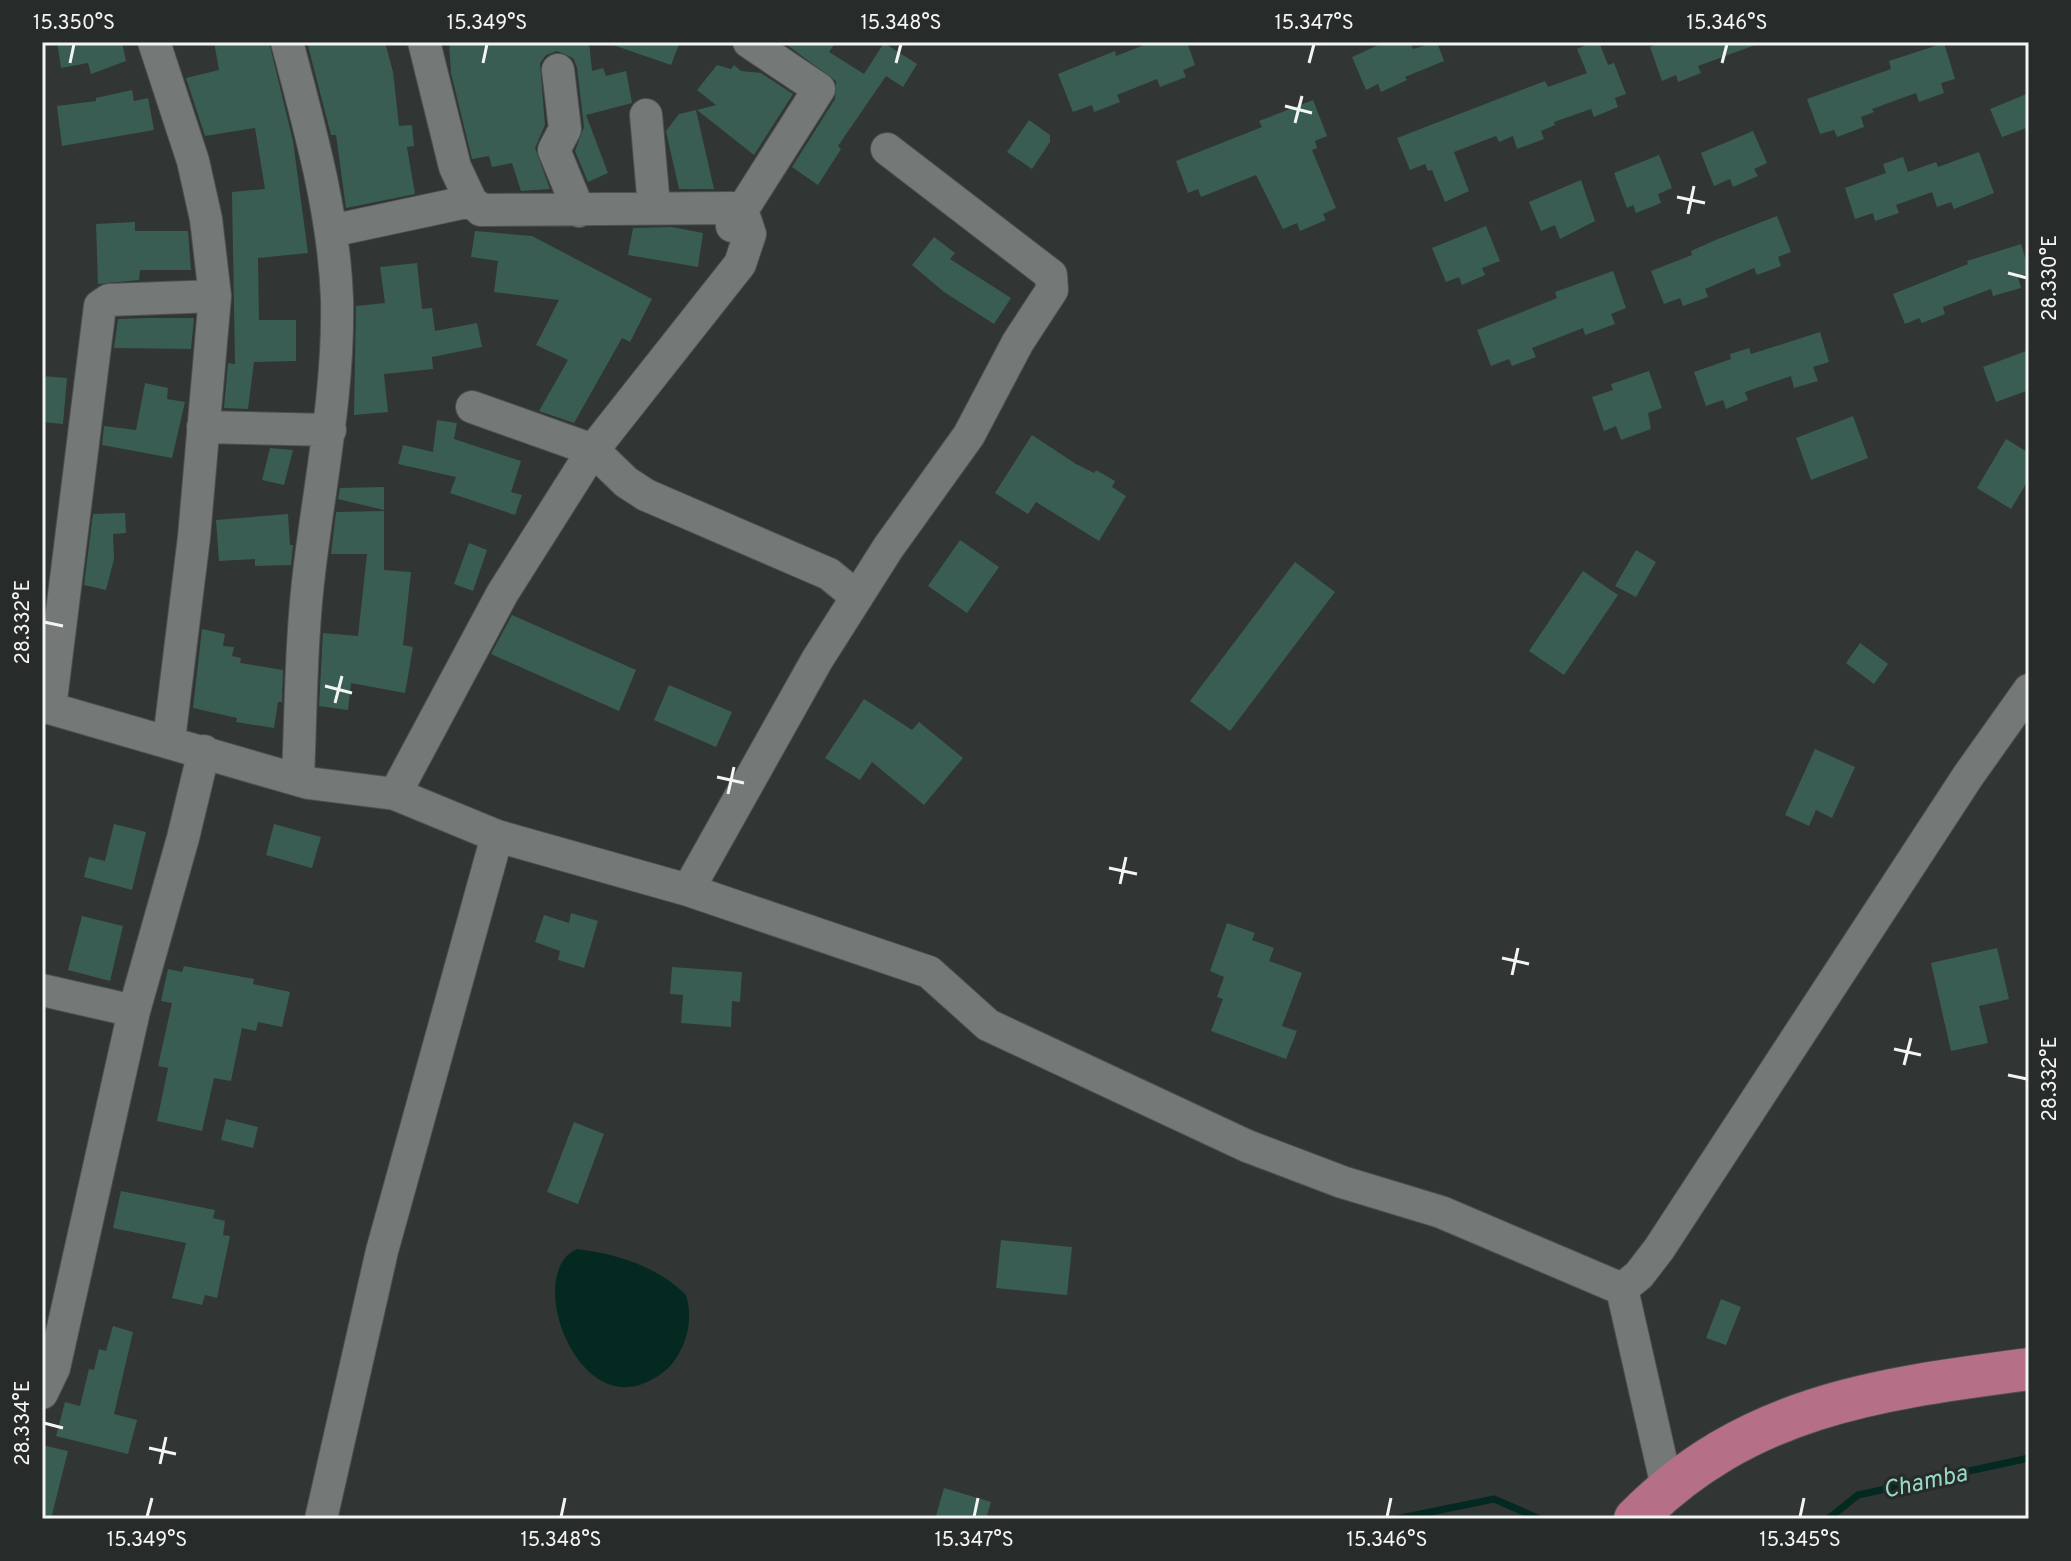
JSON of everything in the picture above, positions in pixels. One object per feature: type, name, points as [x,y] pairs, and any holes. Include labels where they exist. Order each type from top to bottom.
[{"type":"main road","points":[[1635,1519],[1667,1487],[1720,1452],[1792,1416],[1895,1387],[2029,1369]]},
{"type":"street","points":[[154,42],[193,161],[206,219],[215,296],[194,537],[169,740]]},
{"type":"street","points":[[287,42],[331,231],[336,351],[330,430],[310,565],[298,778]]},
{"type":"street","points":[[424,42],[455,167],[471,201],[481,210],[579,211],[654,206],[732,208],[732,226]]},
{"type":"street","points":[[732,226],[819,89],[749,42]]},
{"type":"street","points":[[558,70],[565,129],[554,150],[579,211]]},
{"type":"street","points":[[646,115],[654,206]]},
{"type":"street","points":[[688,890],[817,660],[969,435],[1018,342],[1052,290],[1051,275],[887,149]]},
{"type":"street","points":[[331,231],[471,201]]},
{"type":"street","points":[[395,794],[502,594],[593,450],[740,264],[750,234],[745,219],[732,226]]},
{"type":"street","points":[[215,296],[109,300],[100,306],[46,707],[169,740],[308,783],[395,794],[497,836],[688,890],[929,972],[988,1025],[1247,1146],[1342,1182],[1454,1217],[1622,1289]]},
{"type":"street","points":[[472,407],[593,450],[626,482],[646,495],[829,574],[857,597]]},
{"type":"street","points":[[203,427],[330,430]]},
{"type":"street","points":[[1622,1289],[1639,1275],[1659,1249],[1968,776],[2029,690]]},
{"type":"street","points":[[42,1393],[54,1368],[134,1011],[204,751]]},
{"type":"street","points":[[321,1519],[382,1251],[497,836]]},
{"type":"street","points":[[42,990],[134,1011]]},
{"type":"street","points":[[1622,1289],[1667,1487]]},
{"type":"shaded area","points":[[577,1249],[636,1263],[662,1276],[686,1295],[689,1320],[686,1337],[675,1360],[659,1375],[647,1382],[621,1387],[598,1379],[579,1361],[565,1337],[557,1310],[555,1284],[562,1263]]},
{"type":"building","points":[[57,42],[122,42],[126,61],[91,74],[88,63],[61,68]]},
{"type":"building","points":[[214,42],[269,42],[293,141],[308,253],[258,258],[259,320],[296,320],[296,361],[254,362],[248,409],[224,408],[228,363],[235,364],[232,192],[265,189],[255,128],[205,136],[186,78],[219,70]]},
{"type":"building","points":[[307,42],[385,42],[393,72],[399,126],[412,125],[414,146],[407,147],[415,194],[346,208],[336,135],[331,135]]},
{"type":"building","points":[[449,42],[589,42],[592,71],[603,68],[606,76],[626,71],[632,103],[586,115],[608,173],[588,182],[575,151],[584,127],[577,67],[573,58],[557,51],[546,55],[540,63],[545,125],[535,148],[550,189],[521,191],[512,163],[492,167],[489,156],[472,159],[451,73]]},
{"type":"building","points":[[614,42],[680,42],[671,65],[613,45]]},
{"type":"building","points":[[783,42],[836,42],[829,52],[864,74],[884,43],[917,64],[903,87],[886,76],[838,146],[841,149],[818,185],[792,167],[835,99],[836,81]]},
{"type":"building","points":[[1152,42],[1187,42],[1195,65],[1183,70],[1186,77],[1160,87],[1157,79],[1117,95],[1120,102],[1094,112],[1092,105],[1073,112],[1058,74],[1115,51],[1116,56]]},
{"type":"building","points":[[1385,42],[1410,42],[1413,49],[1437,42],[1444,61],[1405,77],[1407,80],[1381,92],[1378,84],[1366,90],[1352,57]]},
{"type":"building","points":[[1599,42],[1608,65],[1614,63],[1626,94],[1615,98],[1618,107],[1594,117],[1591,109],[1554,122],[1555,125],[1541,131],[1544,139],[1517,149],[1513,136],[1499,142],[1496,136],[1454,152],[1469,191],[1445,202],[1432,170],[1428,171],[1425,164],[1410,170],[1397,138],[1545,81],[1548,87],[1587,73],[1577,49]]},
{"type":"building","points":[[1663,42],[1758,44],[1698,66],[1701,73],[1678,82],[1676,75],[1662,81],[1650,47]]},
{"type":"building","points":[[1944,43],[1955,79],[1941,83],[1944,93],[1919,102],[1916,93],[1872,109],[1874,112],[1861,117],[1864,127],[1837,137],[1834,130],[1820,134],[1807,99],[1891,69],[1889,61]]},
{"type":"building","points":[[717,65],[731,69],[734,65],[741,71],[761,73],[793,94],[754,155],[697,110],[716,105],[697,90]]},
{"type":"building","points":[[132,90],[134,101],[148,98],[154,130],[62,146],[57,106],[96,101],[96,98]]},
{"type":"building","points":[[2029,93],[2029,127],[2002,137],[1990,109]]},
{"type":"building","points":[[1313,100],[1327,136],[1315,141],[1317,148],[1312,150],[1336,208],[1323,214],[1326,220],[1300,231],[1297,223],[1283,229],[1256,175],[1201,197],[1198,189],[1188,193],[1176,161],[1262,127],[1259,121]]},
{"type":"building","points":[[696,110],[714,189],[679,189],[666,131],[679,114]]},
{"type":"building","points":[[1029,120],[1050,135],[1050,142],[1032,169],[1007,152]]},
{"type":"building","points":[[1753,131],[1767,163],[1754,169],[1758,176],[1733,187],[1730,179],[1714,186],[1701,153]]},
{"type":"building","points":[[1979,152],[1994,193],[1954,209],[1951,202],[1937,207],[1932,192],[1896,205],[1899,213],[1875,221],[1873,213],[1855,219],[1845,188],[1886,173],[1883,164],[1903,157],[1908,172],[1936,162],[1938,167]]},
{"type":"building","points":[[1659,155],[1672,188],[1658,194],[1661,203],[1636,213],[1633,205],[1627,208],[1614,173]]},
{"type":"building","points":[[1581,180],[1595,221],[1560,239],[1555,225],[1541,231],[1529,202]]},
{"type":"building","points":[[1777,216],[1791,252],[1778,257],[1781,266],[1757,275],[1754,268],[1705,289],[1708,297],[1683,306],[1680,298],[1664,304],[1651,271],[1692,255],[1691,251],[1718,239]]},
{"type":"building","points":[[135,222],[135,231],[188,231],[191,270],[140,270],[139,280],[98,284],[96,224]]},
{"type":"building","points":[[1486,226],[1500,261],[1482,268],[1485,275],[1462,285],[1459,277],[1446,282],[1432,248]]},
{"type":"building","points":[[672,227],[703,233],[698,267],[628,255],[633,228]]},
{"type":"building","points":[[475,231],[532,236],[652,299],[630,342],[622,338],[574,423],[539,411],[568,360],[536,345],[559,300],[494,292],[498,261],[471,257]]},
{"type":"building","points":[[934,237],[955,253],[950,259],[1011,298],[994,324],[944,292],[912,265]]},
{"type":"building","points":[[2021,244],[2029,273],[2018,277],[2021,288],[1993,296],[1991,289],[1943,307],[1945,314],[1922,323],[1919,318],[1905,324],[1893,294],[1968,264],[1967,261]]},
{"type":"building","points":[[417,263],[422,309],[432,308],[435,331],[477,323],[482,347],[432,357],[433,369],[384,374],[388,412],[354,415],[356,306],[385,303],[380,267]]},
{"type":"building","points":[[1613,271],[1626,308],[1611,314],[1615,324],[1585,335],[1583,328],[1532,348],[1536,357],[1512,366],[1509,359],[1491,366],[1477,330],[1557,298],[1555,292]]},
{"type":"building","points":[[194,318],[191,349],[114,348],[118,319]]},
{"type":"building","points":[[1820,332],[1829,362],[1813,367],[1818,381],[1794,388],[1791,376],[1745,392],[1748,400],[1726,409],[1723,400],[1706,406],[1694,372],[1731,359],[1730,354],[1749,348],[1751,354]]},
{"type":"building","points":[[2029,350],[2029,390],[1996,402],[1983,367]]},
{"type":"building","points":[[1649,371],[1662,408],[1648,413],[1651,429],[1621,440],[1616,426],[1604,431],[1592,397],[1613,390],[1611,384]]},
{"type":"building","points":[[42,376],[67,378],[63,424],[42,422]]},
{"type":"building","points":[[145,383],[168,388],[167,399],[185,402],[172,458],[102,445],[104,426],[136,430]]},
{"type":"building","points":[[1853,416],[1868,458],[1811,480],[1796,438]]},
{"type":"building","points":[[437,420],[457,423],[454,439],[521,461],[511,492],[522,495],[515,515],[450,493],[456,477],[398,464],[403,445],[433,452]]},
{"type":"building","points":[[1032,435],[1076,464],[1094,473],[1096,470],[1115,481],[1112,487],[1126,496],[1099,541],[1036,502],[1028,514],[995,493]]},
{"type":"building","points":[[2006,439],[2029,453],[2029,479],[2011,509],[1977,488]]},
{"type":"building","points":[[270,448],[293,450],[284,485],[262,480]]},
{"type":"building","points":[[384,487],[384,510],[338,499],[340,488]]},
{"type":"building","points":[[384,511],[384,570],[411,572],[403,645],[413,647],[405,693],[351,683],[348,710],[319,706],[323,633],[358,636],[367,554],[331,554],[336,512]]},
{"type":"building","points":[[125,513],[126,533],[113,534],[114,559],[106,590],[84,585],[93,514]]},
{"type":"building","points":[[288,514],[290,545],[293,545],[291,565],[255,566],[255,559],[219,561],[216,520]]},
{"type":"building","points":[[960,540],[999,567],[967,613],[928,586]]},
{"type":"building","points":[[469,543],[487,550],[473,591],[454,584]]},
{"type":"building","points":[[1636,550],[1656,562],[1636,597],[1615,586]]},
{"type":"building","points":[[1295,562],[1335,592],[1230,731],[1190,701]]},
{"type":"building","points":[[1583,571],[1618,595],[1564,675],[1529,651]]},
{"type":"building","points":[[512,615],[636,670],[619,711],[491,654]]},
{"type":"building","points":[[202,629],[225,634],[223,646],[234,647],[232,656],[241,658],[240,663],[283,670],[282,702],[278,702],[274,728],[236,722],[237,718],[193,708]]},
{"type":"building","points":[[1860,643],[1888,664],[1874,684],[1846,663]]},
{"type":"building","points":[[669,685],[732,712],[716,747],[654,720]]},
{"type":"building","points":[[864,699],[912,730],[919,722],[963,758],[924,805],[872,762],[860,780],[825,758]]},
{"type":"building","points":[[1815,749],[1855,767],[1832,818],[1816,810],[1809,826],[1785,815]]},
{"type":"building","points":[[114,824],[146,832],[132,890],[84,877],[89,857],[105,861]]},
{"type":"building","points":[[274,824],[321,837],[312,868],[266,855]]},
{"type":"building","points":[[571,913],[598,921],[584,968],[558,960],[560,951],[535,942],[544,915],[569,923]]},
{"type":"building","points":[[82,916],[123,926],[110,981],[68,970]]},
{"type":"building","points":[[1227,923],[1255,933],[1252,940],[1274,948],[1269,961],[1302,973],[1282,1026],[1297,1031],[1286,1059],[1211,1031],[1223,999],[1217,997],[1224,977],[1210,971]]},
{"type":"building","points":[[1997,948],[2009,999],[1979,1006],[1988,1043],[1951,1051],[1931,963]]},
{"type":"building","points":[[184,966],[254,979],[253,984],[290,992],[282,1027],[258,1022],[256,1031],[242,1028],[231,1081],[214,1078],[202,1131],[157,1121],[168,1068],[158,1066],[172,1003],[161,1001],[168,969],[182,972]]},
{"type":"building","points":[[672,967],[742,972],[740,1002],[732,1001],[731,1027],[681,1023],[683,995],[670,994]]},
{"type":"building","points":[[226,1119],[258,1127],[253,1148],[221,1140]]},
{"type":"building","points":[[574,1122],[604,1134],[578,1204],[547,1192]]},
{"type":"building","points":[[121,1191],[215,1210],[213,1218],[225,1221],[223,1235],[230,1236],[217,1298],[205,1295],[202,1305],[172,1298],[186,1243],[113,1228]]},
{"type":"building","points":[[1001,1240],[1072,1247],[1067,1295],[996,1288]]},
{"type":"building","points":[[1721,1299],[1741,1307],[1726,1345],[1706,1338]]},
{"type":"building","points":[[113,1326],[133,1332],[114,1414],[137,1420],[128,1454],[56,1436],[65,1402],[80,1406],[89,1369],[94,1370],[99,1349],[106,1351]]},
{"type":"building","points":[[42,1445],[68,1451],[51,1519],[42,1519]]},
{"type":"building","points":[[944,1488],[991,1502],[986,1519],[935,1519]]},
{"type":"waterway","name":"Chamba","points":[[1828,1519],[1858,1495],[2029,1458]]},
{"type":"waterway","name":"Chamba","points":[[1396,1519],[1494,1499],[1540,1519]]}]
